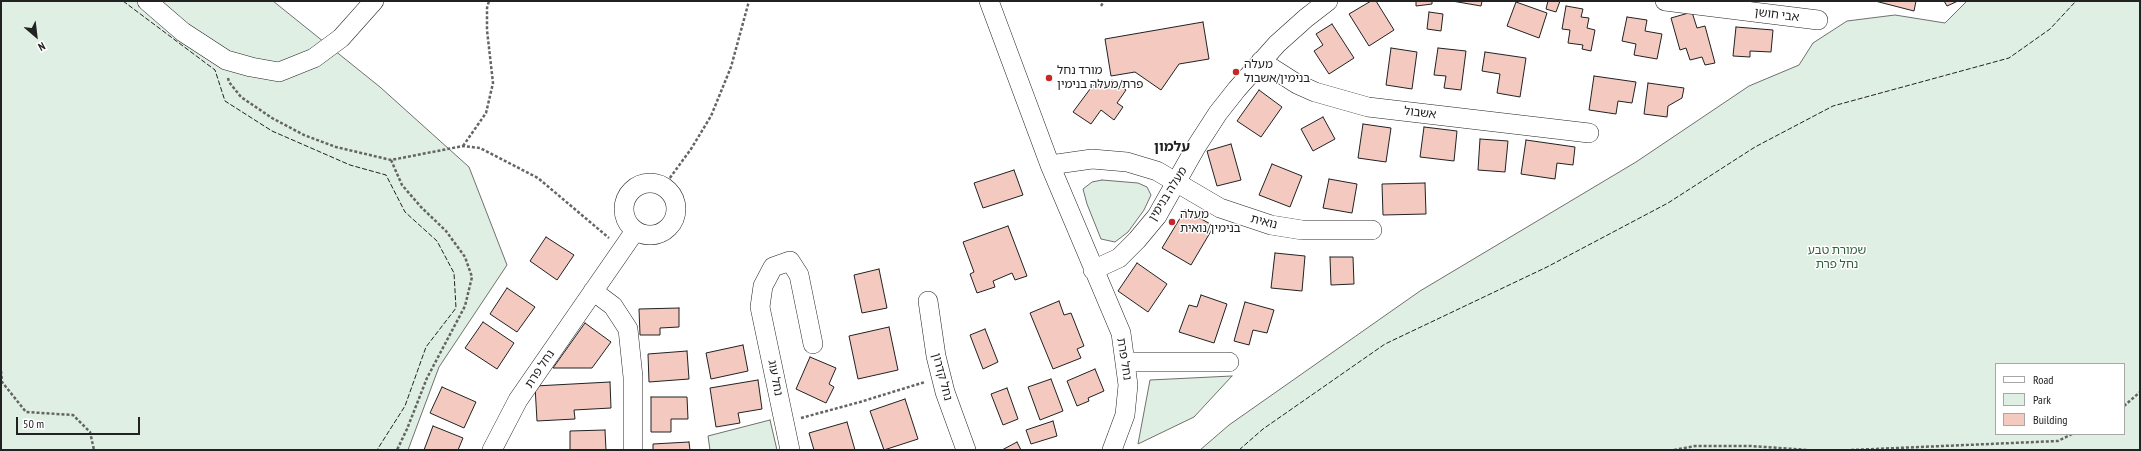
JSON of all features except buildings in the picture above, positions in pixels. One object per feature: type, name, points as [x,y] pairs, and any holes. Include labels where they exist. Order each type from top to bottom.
[{"type":"street","points":[[147,1],[183,32],[222,58],[251,68],[279,72],[314,58],[341,38],[374,1]]},
{"type":"street","name":"נחל פרת","points":[[989,1],[1050,165],[1121,334],[1128,385],[1125,415],[1112,450]]},
{"type":"street","name":"מעלה בנימין","points":[[1094,270],[1119,258],[1137,240],[1157,216],[1177,184],[1196,147],[1218,113],[1261,61],[1306,18],[1328,1]]},
{"type":"street","name":"אבי חושן","points":[[1664,1],[1818,20]]},
{"type":"street","name":"אשבול","points":[[1261,61],[1297,84],[1315,92],[1368,107],[1589,134]]},
{"type":"street","name":"נואית","points":[[1050,165],[1092,159],[1127,162],[1157,171],[1220,208],[1271,226],[1302,230],[1372,230]]},
{"type":"street","points":[[655,183],[664,186],[670,191],[676,203],[676,215],[672,223],[667,229],[651,235],[635,231],[624,216],[623,208],[625,199],[638,185],[655,183]]},
{"type":"street","name":"נחל פרת","points":[[492,450],[518,400],[635,231]]},
{"type":"street","name":"נחל עוג","points":[[790,450],[760,306],[763,286],[772,267],[790,261],[799,275],[813,344]]},
{"type":"street","points":[[593,291],[613,306],[628,330],[633,377],[633,450]]},
{"type":"street","name":"נחל קדרון","points":[[928,301],[936,356],[941,377],[966,450]]},
{"type":"street","points":[[1126,362],[1229,362]]},
{"type":"path","points":[[463,146],[486,113],[493,83],[488,30],[490,1]]},
{"type":"path","points":[[664,186],[691,149],[711,116],[731,66],[749,1]]},
{"type":"path","points":[[1101,6],[1104,1]]},
{"type":"path","points":[[222,58],[229,82],[241,97],[272,118],[304,135],[336,147],[391,160],[463,146],[480,148],[538,178],[622,249]]},
{"type":"path","points":[[391,160],[402,185],[421,207],[446,231],[465,257],[472,277],[465,306],[427,378],[397,450]]},
{"type":"path","points":[[1,371],[2,382],[26,412],[73,415],[90,432],[94,450]]},
{"type":"path","points":[[783,422],[860,402],[941,377]]},
{"type":"path","points":[[2125,405],[2140,392]]},
{"type":"path","points":[[1851,450],[2058,441],[2070,435]]},
{"type":"path","points":[[1674,450],[1695,446],[1751,446],[1808,450]]},
{"type":"green space","points":[[1,1],[273,1],[380,87],[469,167],[507,265],[439,367],[408,450],[1,450]]},
{"type":"green space","name":"שמורת טבע נחל פרת","points":[[1967,1],[2140,1],[2140,450],[1200,450],[1229,425],[1420,291],[1636,162],[1749,86],[1799,65],[1813,43],[1847,21],[1895,15],[1945,23]]},
{"type":"green space","points":[[1102,180],[1138,183],[1147,187],[1151,195],[1144,210],[1128,232],[1115,242],[1101,239],[1087,204],[1083,189],[1092,182]]},
{"type":"green space","points":[[1232,376],[1194,417],[1138,444],[1150,380]]},
{"type":"green space","points":[[770,420],[777,450],[710,450],[708,436]]},
{"type":"fence","points":[[123,1],[215,70],[225,101],[272,131],[350,165],[386,175],[405,212],[437,241],[454,273],[456,308],[426,347],[405,406],[377,450]]},
{"type":"fence","points":[[1239,450],[1263,429],[1385,344],[1547,267],[1668,203],[1755,147],[1833,106],[2009,58],[2050,29],[2076,1]]},
{"type":"place","name":"מעלה בנימין/אשבול","points":[[1236,72]]},
{"type":"place","name":"מורד נחל פרת/מעלה בנימין","points":[[1049,78]]},
{"type":"place","name":"מעלה בנימין/נואית","points":[[1172,222]]},
{"type":"district","name":"עלמון","points":[[1172,147]]}]
